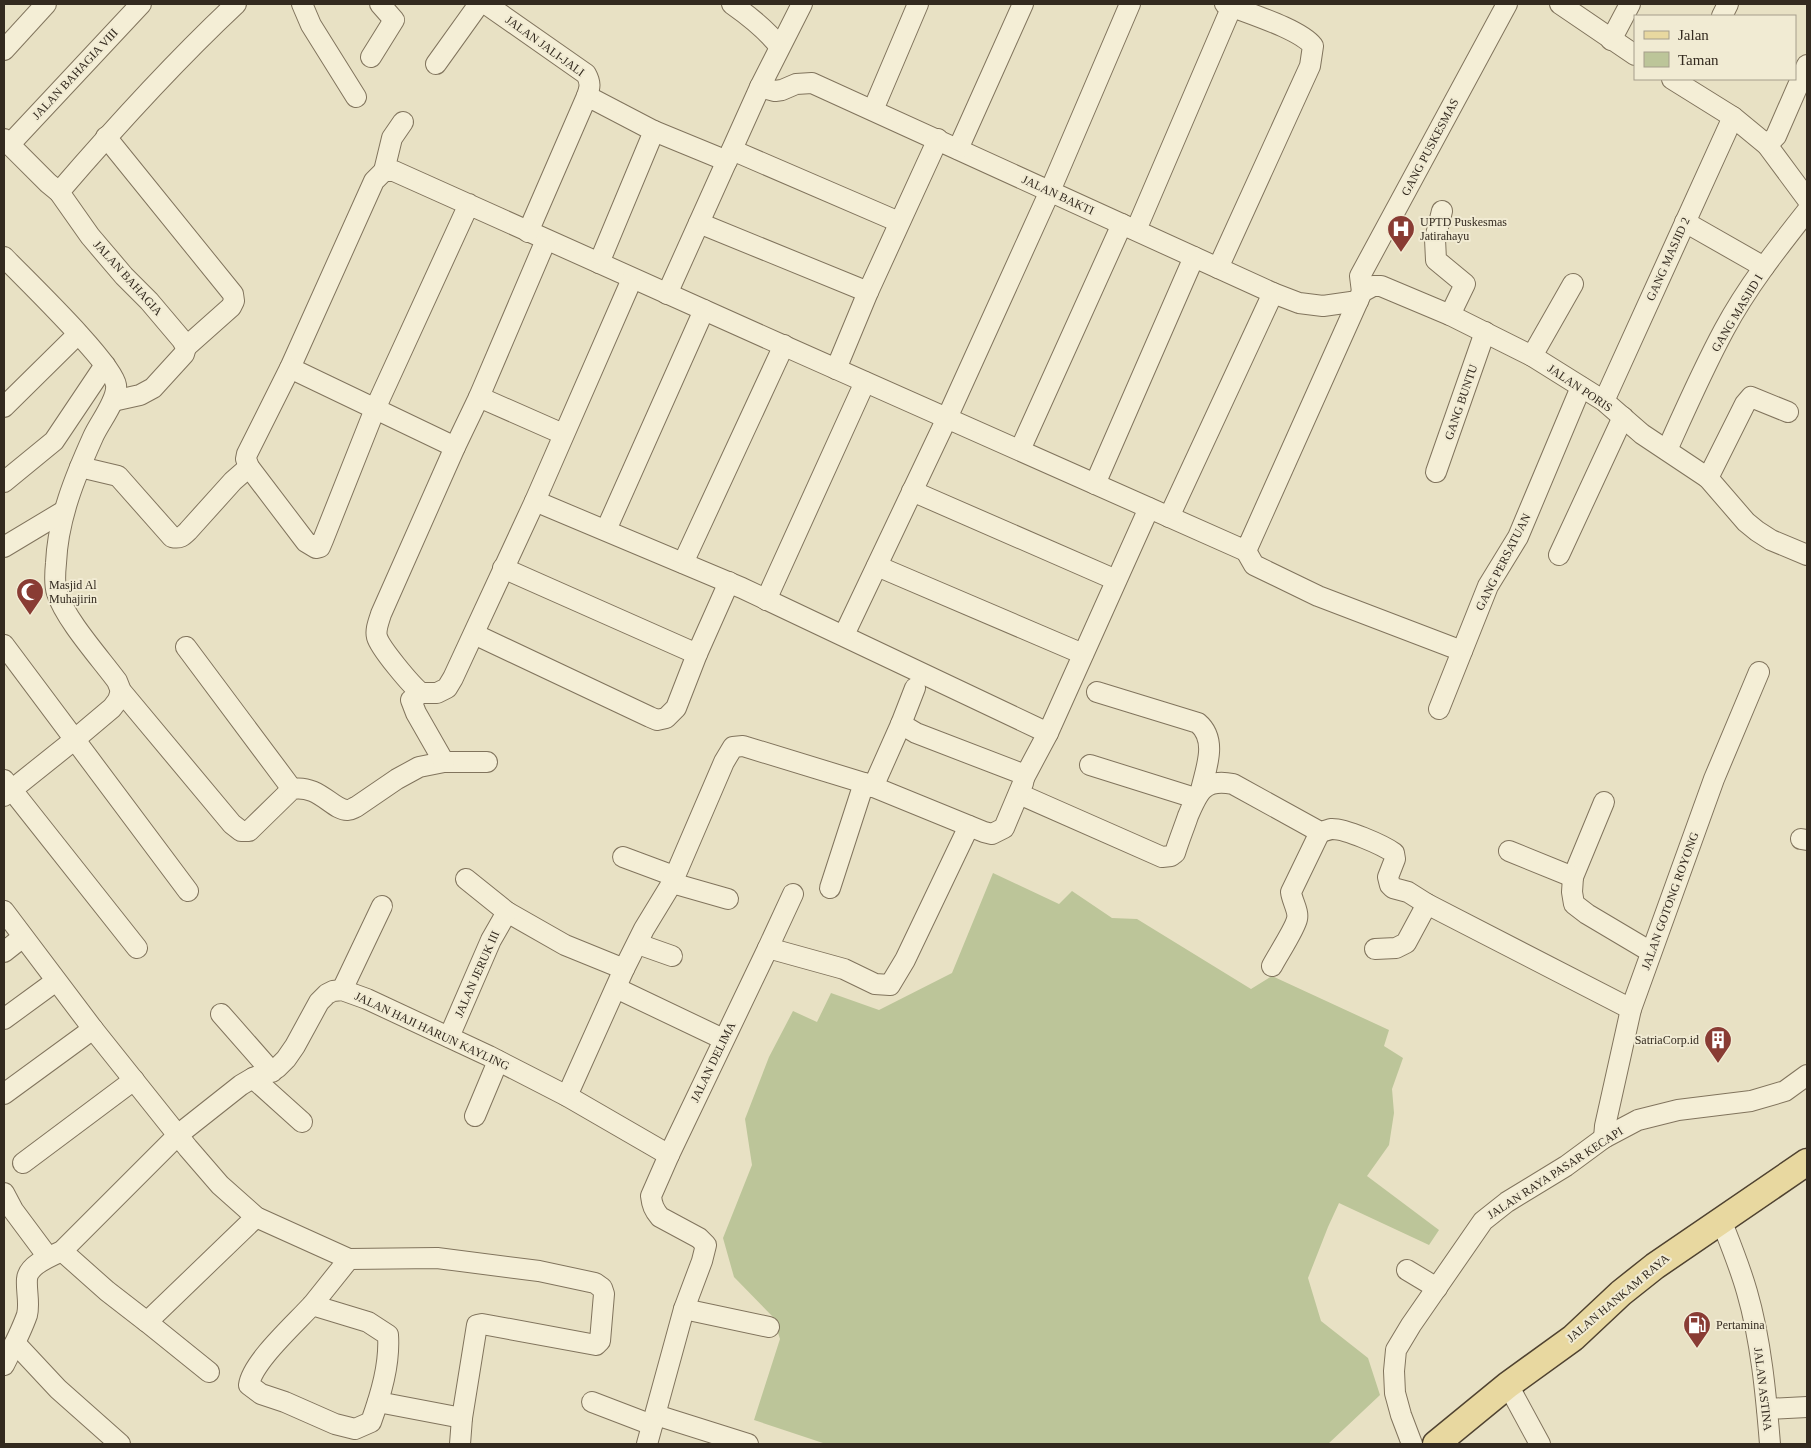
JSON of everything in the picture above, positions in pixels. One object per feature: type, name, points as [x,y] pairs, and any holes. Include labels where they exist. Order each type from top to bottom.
[{"type":"main road","name":"JALAN HANKAM RAYA","points":[[1420,1443],[1508,1385],[1572,1338],[1621,1293],[1655,1266],[1807,1162]]},
{"type":"street","points":[[4,50],[46,4]]},
{"type":"street","name":"JALAN BAHAGIA VIII","points":[[7,142],[140,4]]},
{"type":"street","points":[[58,192],[106,137],[197,41],[224,4]]},
{"type":"street","points":[[302,4],[311,25],[356,97]]},
{"type":"street","points":[[371,57],[394,20],[380,4]]},
{"type":"street","points":[[436,64],[479,4]]},
{"type":"street","name":"JALAN JALI-JALI","points":[[486,4],[586,74],[590,80],[587,96]]},
{"type":"street","points":[[732,4],[750,16],[772,36],[779,46]]},
{"type":"street","points":[[667,294],[760,86],[802,4]]},
{"type":"street","points":[[873,110],[918,4]]},
{"type":"street","points":[[958,148],[1023,4]]},
{"type":"street","points":[[844,635],[948,418],[1050,191],[1130,4]]},
{"type":"street","name":"GANG PUSKESMAS","points":[[1246,551],[1360,296],[1360,276],[1507,4]]},
{"type":"street","points":[[1560,4],[1634,54]]},
{"type":"street","points":[[1611,40],[1630,4]]},
{"type":"street","points":[[1020,450],[1129,227],[1228,5],[1296,33],[1308,39],[1313,46],[1310,66],[1218,268]]},
{"type":"street","points":[[1768,145],[1776,136],[1807,65]]},
{"type":"street","points":[[1675,80],[1692,85],[1768,145],[1807,199]]},
{"type":"street","name":"JALAN BAKTI","points":[[760,86],[782,90],[796,84],[812,83],[1273,293],[1299,303],[1323,306],[1360,296]]},
{"type":"street","points":[[421,693],[411,685],[377,638],[380,614],[479,398],[587,96],[654,131],[729,156],[899,222]]},
{"type":"street","name":"GANG MASJID 2","points":[[1604,401],[1733,117]]},
{"type":"street","points":[[404,122],[392,138],[384,171],[374,181],[290,368],[247,454],[246,459],[250,466],[306,542],[316,548],[320,547],[375,409],[469,204]]},
{"type":"street","points":[[599,264],[654,131]]},
{"type":"street","points":[[106,137],[233,294],[234,301],[231,308],[186,348],[184,354],[153,388],[140,396],[113,401]]},
{"type":"street","points":[[836,369],[899,222],[938,139]]},
{"type":"street","name":"JALAN BAHAGIA","points":[[7,142],[58,192],[90,236],[124,276],[149,301],[182,340],[186,348]]},
{"type":"street","points":[[384,171],[394,171],[469,204],[632,279],[1246,551],[1254,565],[1310,592],[1462,651]]},
{"type":"street","points":[[1442,211],[1435,239],[1436,260],[1466,284],[1450,315]]},
{"type":"street","name":"GANG MASJID I","points":[[1667,450],[1725,329],[1764,267],[1807,211]]},
{"type":"street","points":[[1685,222],[1764,267]]},
{"type":"street","points":[[699,223],[868,292]]},
{"type":"street","points":[[4,257],[109,369],[116,386],[113,401],[95,433],[64,511],[57,543],[56,592],[62,606],[117,681],[121,691],[232,824],[241,831],[249,831],[292,789],[307,788],[341,808],[348,810],[356,807],[397,779],[419,767],[444,762],[487,762]]},
{"type":"street","points":[[1095,484],[1194,257]]},
{"type":"street","points":[[444,762],[411,700],[421,693],[437,693],[446,688],[453,678],[535,501],[632,279]]},
{"type":"street","points":[[1532,356],[1573,284]]},
{"type":"street","name":"JALAN PORIS","points":[[1360,296],[1372,286],[1382,286],[1450,315],[1532,356],[1604,401],[1642,434],[1708,478],[1746,522],[1757,531],[1771,540],[1807,555]]},
{"type":"street","points":[[1169,517],[1273,293]]},
{"type":"street","points":[[606,530],[704,310]]},
{"type":"street","name":"GANG BUNTU","points":[[1436,472],[1485,332]]},
{"type":"street","points":[[4,407],[78,334]]},
{"type":"street","points":[[683,563],[784,346]]},
{"type":"street","points":[[4,482],[54,441],[105,365]]},
{"type":"street","points":[[290,368],[455,447]]},
{"type":"street","points":[[766,600],[865,382]]},
{"type":"street","name":"GANG PERSATUAN","points":[[1439,709],[1488,586],[1518,538],[1581,387]]},
{"type":"street","points":[[1708,478],[1745,404],[1751,397],[1788,412]]},
{"type":"street","points":[[479,398],[563,434]]},
{"type":"street","points":[[1559,555],[1623,417]]},
{"type":"street","points":[[80,467],[118,476],[172,536],[177,538],[182,537],[233,481],[250,466]]},
{"type":"street","points":[[912,491],[1116,580]]},
{"type":"street","points":[[535,501],[730,582],[1048,732]]},
{"type":"street","points":[[567,1096],[624,969],[644,929],[673,880],[724,762],[733,748],[743,746],[868,785],[992,834],[1004,828],[1149,508]]},
{"type":"street","points":[[4,547],[64,511]]},
{"type":"street","points":[[877,566],[1083,654]]},
{"type":"street","points":[[503,568],[698,654]]},
{"type":"street","points":[[474,634],[657,720],[666,718],[676,708],[730,582]]},
{"type":"street","points":[[4,645],[188,891]]},
{"type":"street","points":[[186,647],[292,789]]},
{"type":"street","name":"JALAN GOTONG ROYONG","points":[[1604,1138],[1605,1126],[1632,1009],[1714,779],[1759,672]]},
{"type":"street","points":[[830,888],[868,785],[901,724],[915,688]]},
{"type":"street","points":[[121,691],[118,700],[112,708],[74,740],[6,788],[137,948]]},
{"type":"street","points":[[901,724],[916,733],[1016,770],[1022,786],[1162,857],[1171,856],[1175,853],[1198,794],[1209,757],[1210,744],[1204,728],[1198,723],[1097,692]]},
{"type":"street","points":[[1090,765],[1198,794]]},
{"type":"street","points":[[1198,794],[1210,784],[1220,782],[1233,784],[1320,832],[1331,829],[1340,830],[1386,848],[1394,853],[1395,859],[1388,877],[1393,888],[1408,892],[1427,904],[1632,1009]]},
{"type":"street","points":[[1604,802],[1573,877],[1572,892],[1574,904],[1651,952]]},
{"type":"street","points":[[768,948],[844,968],[875,984],[890,985],[905,960],[968,826]]},
{"type":"street","points":[[1272,966],[1297,919],[1291,892],[1320,832]]},
{"type":"street","points":[[1509,851],[1573,877]]},
{"type":"street","points":[[623,857],[673,880],[728,899]]},
{"type":"street","points":[[466,879],[508,912],[565,945],[624,969]]},
{"type":"street","name":"JALAN DELIMA","points":[[647,1444],[684,1309],[706,1245],[699,1238],[660,1217],[655,1212],[651,1196],[668,1155],[793,894]]},
{"type":"street","points":[[1375,949],[1396,948],[1406,943],[1427,904]]},
{"type":"street","points":[[342,990],[382,906]]},
{"type":"street","points":[[4,911],[93,1029],[220,1185],[256,1217],[349,1259],[438,1258],[539,1271],[595,1283],[602,1288],[604,1294],[600,1341],[596,1345],[482,1324],[478,1325],[462,1418],[460,1444]]},
{"type":"street","name":"JALAN JERUK III","points":[[449,1037],[490,940],[508,912]]},
{"type":"street","points":[[4,952],[23,937]]},
{"type":"street","points":[[638,944],[672,956]]},
{"type":"street","points":[[4,1019],[56,981]]},
{"type":"street","points":[[616,988],[723,1039]]},
{"type":"street","name":"JALAN HAJI HARUN KAYLING","points":[[4,1365],[27,1314],[29,1303],[28,1275],[33,1268],[55,1254],[179,1134],[286,1059],[319,1002],[327,994],[334,991],[342,990],[367,1000],[498,1061],[567,1096],[668,1155]]},
{"type":"street","points":[[221,1014],[262,1075],[302,1122]]},
{"type":"street","points":[[4,1094],[93,1029]]},
{"type":"street","points":[[475,1116],[498,1061]]},
{"type":"street","name":"JALAN RAYA PASAR KECAPI","points":[[1420,1443],[1401,1415],[1394,1371],[1396,1350],[1411,1325],[1483,1221],[1507,1202],[1566,1166],[1604,1138],[1638,1120],[1678,1110],[1751,1101],[1785,1091],[1807,1075]]},
{"type":"street","points":[[22,1163],[134,1080]]},
{"type":"street","points":[[4,1193],[13,1210],[55,1254],[107,1291],[209,1372]]},
{"type":"street","points":[[147,1322],[256,1217]]},
{"type":"street","name":"JALAN ASTINA","points":[[1721,1220],[1747,1292],[1752,1313],[1767,1409],[1770,1444]]},
{"type":"street","points":[[312,1305],[368,1322],[388,1335],[389,1353],[378,1402],[371,1422],[355,1429],[336,1424],[285,1402],[260,1394],[249,1385],[250,1376],[349,1259]]},
{"type":"street","points":[[1407,1270],[1437,1288]]},
{"type":"street","points":[[684,1309],[769,1327]]},
{"type":"street","points":[[15,1343],[58,1389],[120,1444]]},
{"type":"street","points":[[1508,1385],[1540,1444]]},
{"type":"street","points":[[378,1402],[462,1418]]},
{"type":"street","points":[[592,1402],[748,1444]]},
{"type":"street","points":[[1767,1409],[1807,1407]]},
{"type":"green space","points":[[993,873],[1059,904],[1072,891],[1112,918],[1137,919],[1251,989],[1272,976],[1389,1030],[1384,1046],[1403,1058],[1392,1089],[1394,1113],[1389,1145],[1367,1176],[1439,1230],[1429,1245],[1339,1203],[1308,1278],[1321,1321],[1368,1358],[1380,1395],[1328,1444],[826,1444],[754,1420],[780,1339],[773,1317],[734,1277],[723,1238],[752,1165],[745,1119],[769,1057],[793,1011],[817,1022],[831,993],[879,1010],[952,973]]},
{"type":"place","name":"UPTD Puskesmas Jatirahayu","points":[[1401,253]]},
{"type":"place","name":"Masjid Al Muhajirin","points":[[30,616]]},
{"type":"place","name":"SatriaCorp.id","points":[[1718,1064]]},
{"type":"place","name":"Pertamina","points":[[1697,1349]]}]
